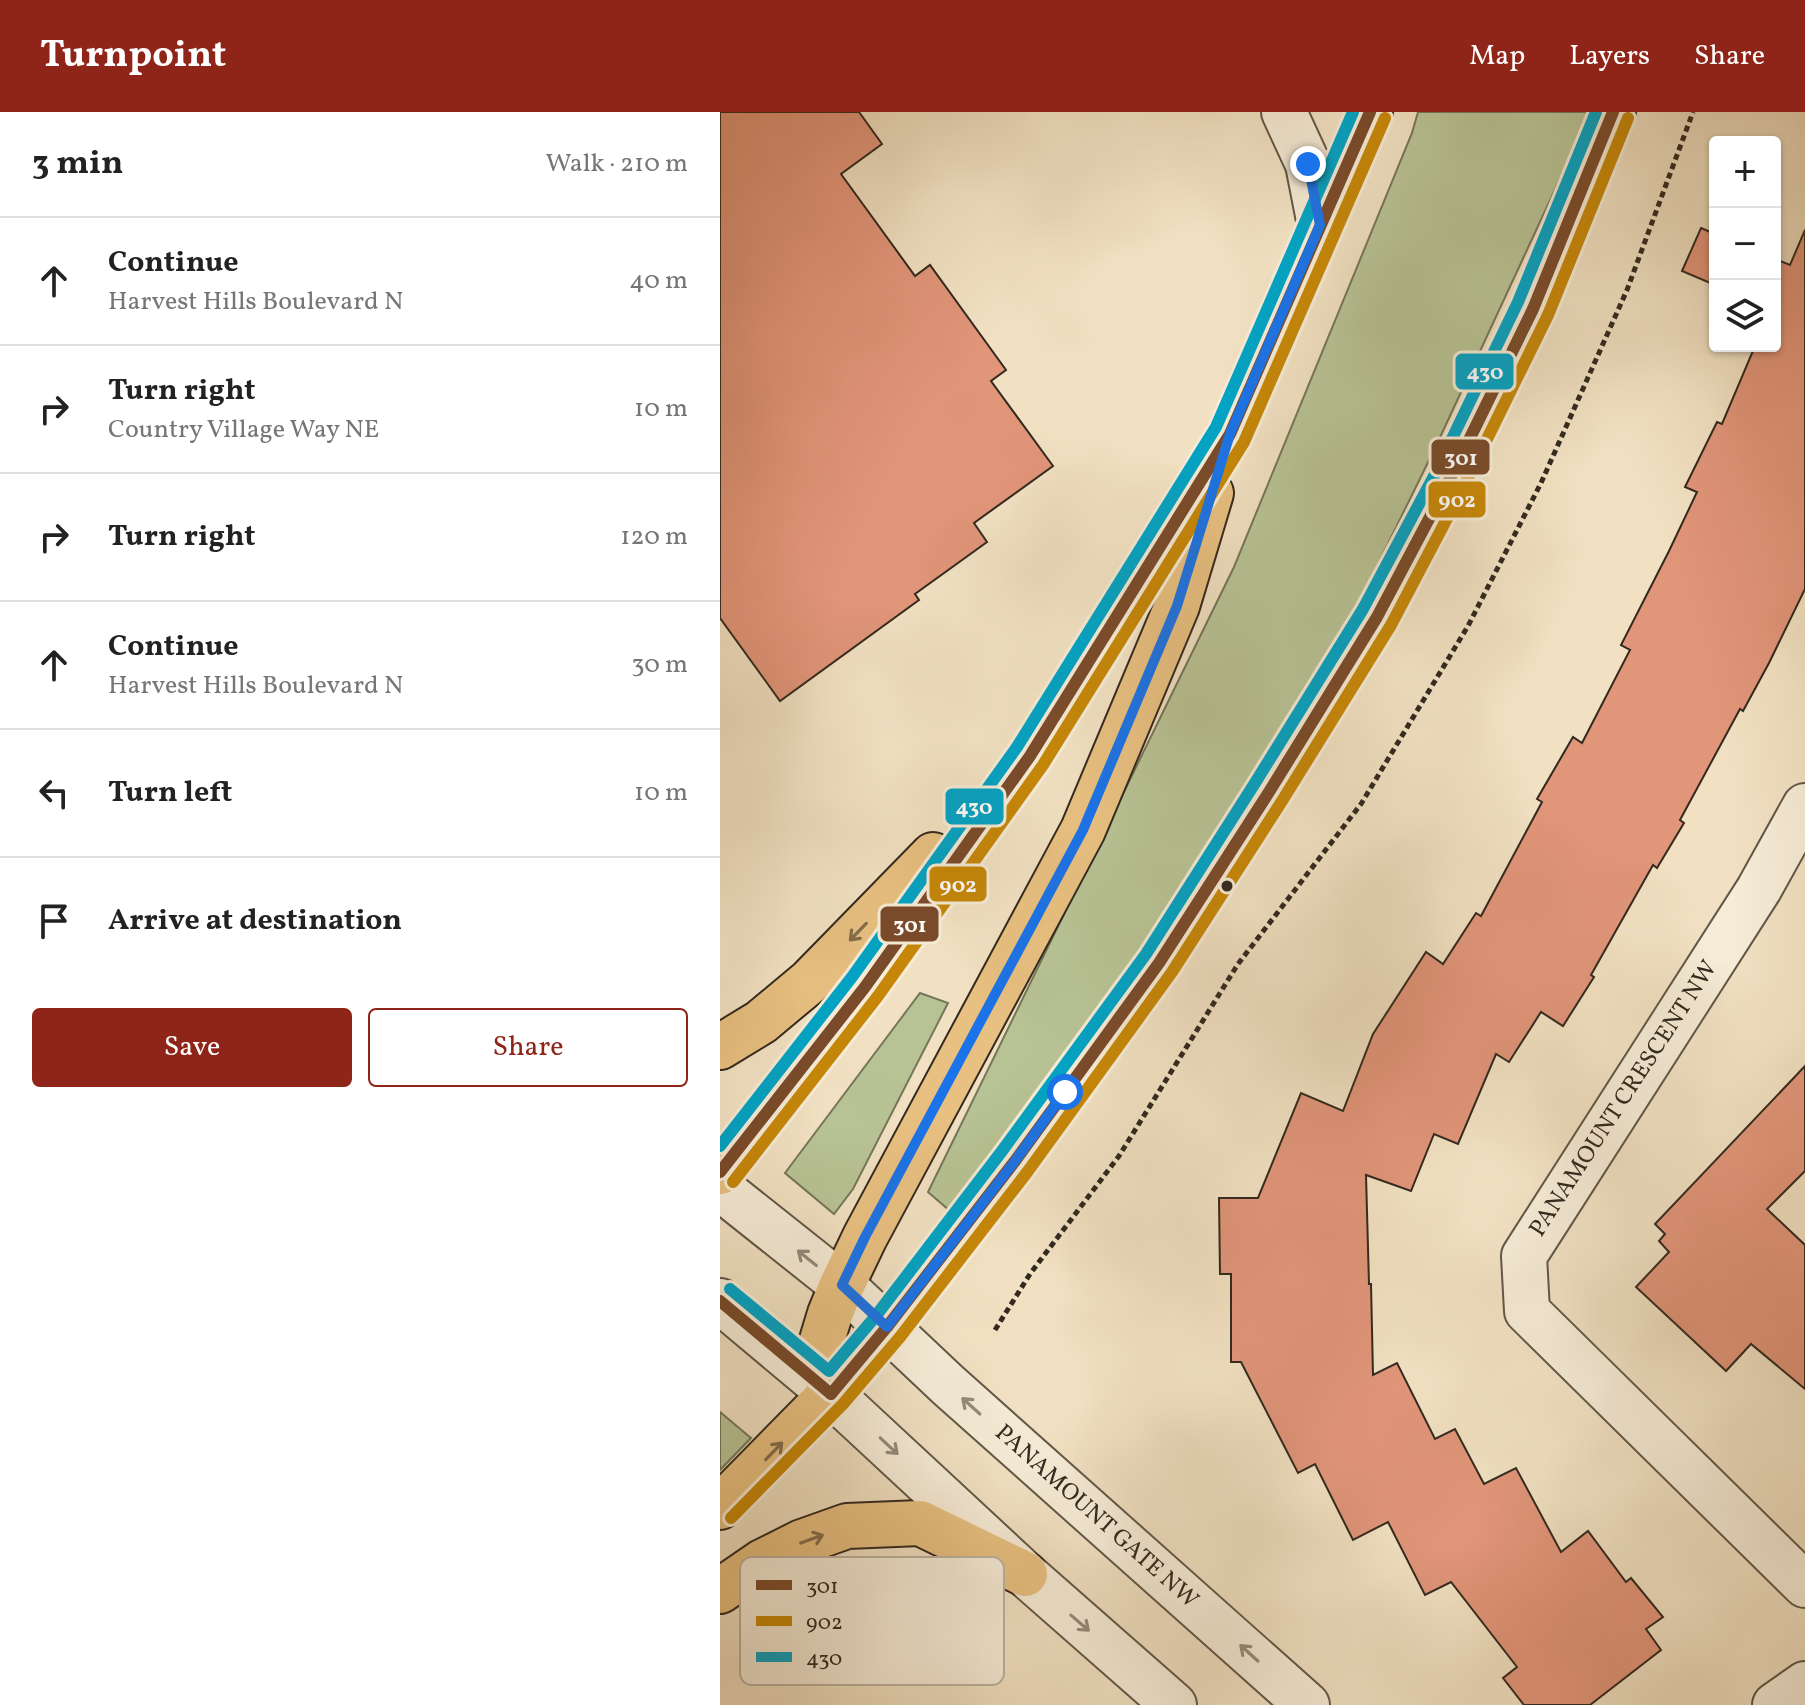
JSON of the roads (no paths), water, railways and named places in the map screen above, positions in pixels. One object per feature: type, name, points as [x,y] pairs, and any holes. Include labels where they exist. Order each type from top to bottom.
[{"type":"main road","points":[[831,1394],[820,1347],[842,1285],[1083,830],[1177,606],[1230,434],[1370,112]]},
{"type":"main road","points":[[720,1507],[831,1394],[887,1327],[1015,1161],[1159,963],[1269,792],[1377,617],[1448,483],[1533,309],[1613,112]]},
{"type":"main road","points":[[720,1172],[865,987],[1030,756],[1230,434]]},
{"type":"main road","points":[[720,1047],[761,1022],[809,982],[1030,756]]},
{"type":"main road","points":[[772,1557],[802,1542],[847,1526],[920,1523],[990,1557]]},
{"type":"main road","points":[[1004,1564],[1025,1574]]},
{"type":"main road","points":[[720,1591],[740,1577]]},
{"type":"street","points":[[1284,112],[1308,164],[1320,225]]},
{"type":"street","name":"PANAMOUNT CRESCENT NW","points":[[1805,806],[1759,889],[1524,1256],[1527,1311],[1805,1585]]},
{"type":"street","name":"PANAMOUNT GATE NW","points":[[720,1188],[842,1285],[948,1385],[1307,1705]]},
{"type":"street","points":[[720,1301],[831,1394],[1025,1574],[1174,1705]]},
{"type":"street","points":[[1775,1705],[1805,1684]]}]
